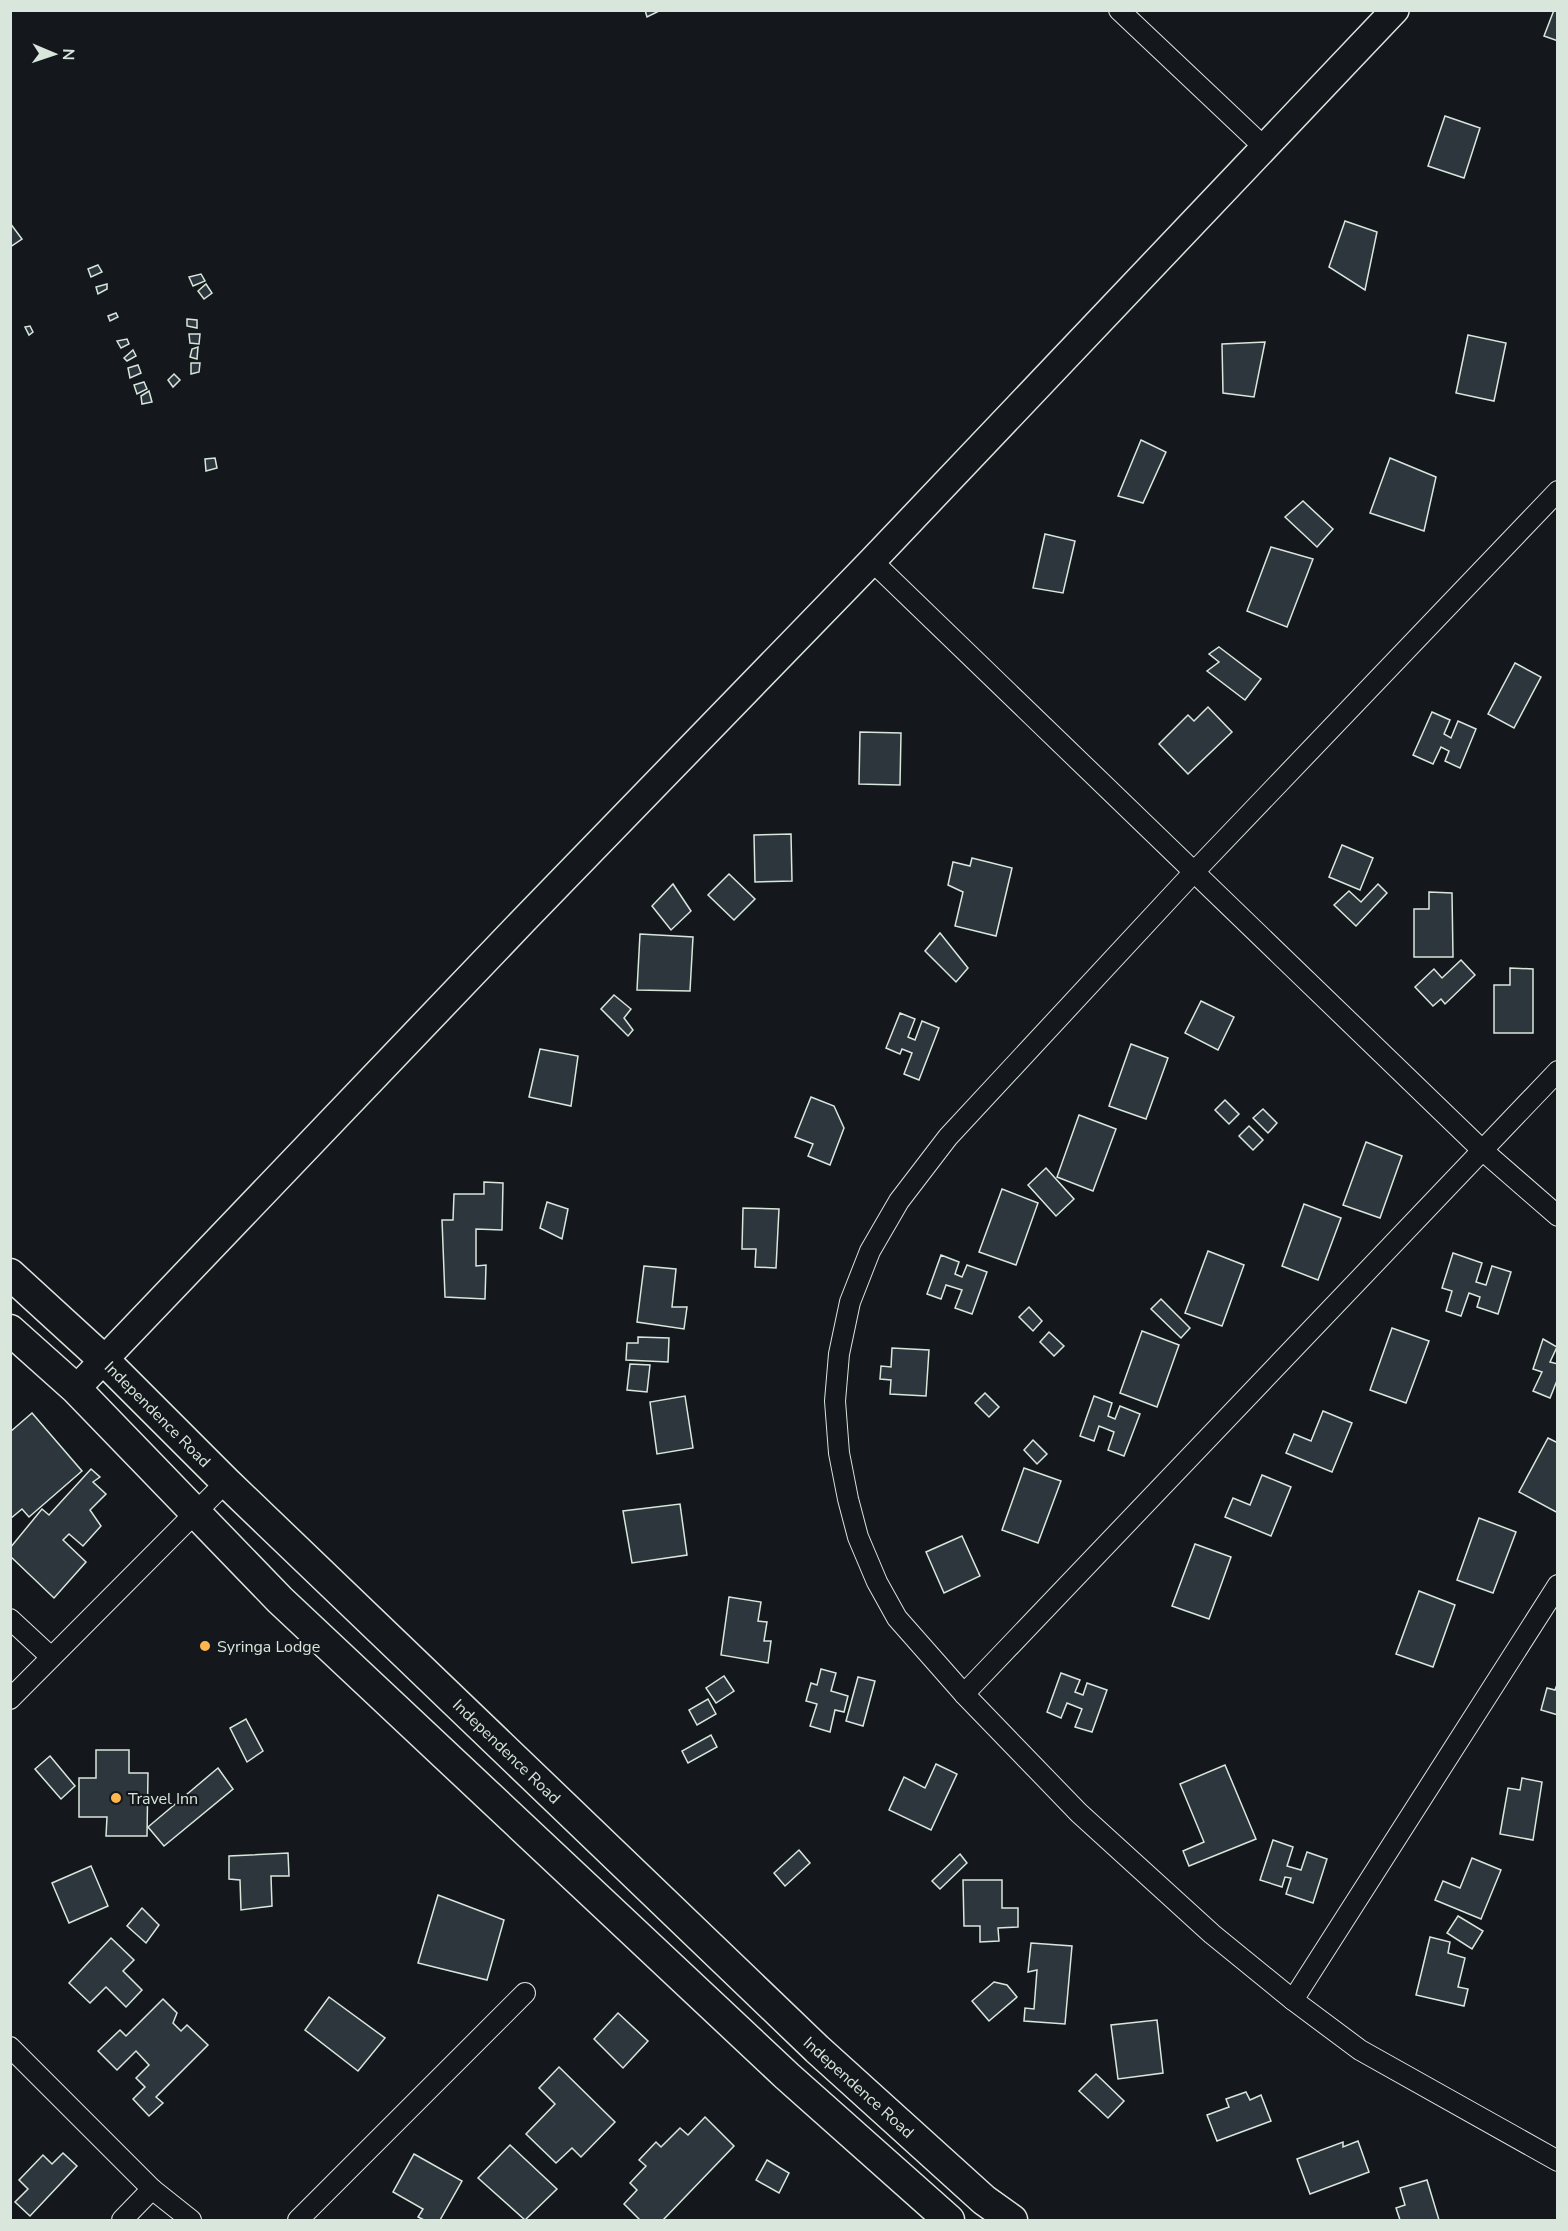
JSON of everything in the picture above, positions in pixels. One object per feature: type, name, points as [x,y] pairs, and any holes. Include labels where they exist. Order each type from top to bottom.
[{"type":"main road","name":"Independence Road","points":[[10,1274],[104,1360],[226,1482],[817,2049],[984,2200],[1012,2220]]},
{"type":"main road","points":[[10,1330],[76,1389],[280,1600],[341,1658],[787,2076],[949,2220]]},
{"type":"street","points":[[1119,10],[1264,147]]},
{"type":"street","points":[[76,1389],[872,561],[1395,10]]},
{"type":"street","points":[[1557,491],[1193,873],[948,1137],[899,1201],[870,1251],[850,1302],[839,1353],[835,1401],[839,1453],[848,1499],[858,1537],[877,1582],[897,1618],[964,1694],[1079,1813],[1212,1934],[1293,2000],[1360,2049],[1557,2161]]},
{"type":"street","points":[[872,561],[1481,1149],[1557,1216]]},
{"type":"street","points":[[964,1694],[1557,1071]]},
{"type":"street","points":[[10,1700],[226,1482]]},
{"type":"street","points":[[1293,2000],[1557,1585]]},
{"type":"street","points":[[10,1619],[51,1657]]},
{"type":"street","points":[[298,2220],[525,1993]]},
{"type":"street","points":[[10,2047],[152,2189],[191,2220]]},
{"type":"street","points":[[122,2220],[152,2189]]},
{"type":"building","points":[[645,10],[661,10],[647,17]]},
{"type":"building","points":[[1554,10],[1558,10],[1558,41],[1544,36]]},
{"type":"building","points":[[1445,116],[1480,128],[1464,178],[1428,166]]},
{"type":"building","points":[[1345,221],[1377,232],[1365,290],[1329,267]]},
{"type":"building","points":[[10,223],[22,239],[10,247]]},
{"type":"building","points":[[98,265],[102,272],[91,277],[88,269]]},
{"type":"building","points":[[201,274],[205,281],[193,286],[189,277]]},
{"type":"building","points":[[107,284],[107,289],[98,294],[96,287]]},
{"type":"building","points":[[206,284],[212,293],[204,299],[198,291]]},
{"type":"building","points":[[116,313],[118,317],[110,321],[108,316]]},
{"type":"building","points":[[187,319],[197,320],[197,328],[187,326]]},
{"type":"building","points":[[30,326],[33,332],[29,335],[25,327]]},
{"type":"building","points":[[189,334],[200,334],[199,344],[190,343]]},
{"type":"building","points":[[1468,335],[1506,343],[1494,401],[1456,393]]},
{"type":"building","points":[[127,339],[129,344],[121,348],[117,341]]},
{"type":"building","points":[[1265,342],[1254,397],[1223,393],[1222,344]]},
{"type":"building","points":[[198,347],[197,359],[190,357],[192,349]]},
{"type":"building","points":[[133,350],[136,356],[127,361],[124,358]]},
{"type":"building","points":[[191,363],[200,363],[199,372],[191,374]]},
{"type":"building","points":[[138,365],[141,373],[130,378],[128,368]]},
{"type":"building","points":[[174,374],[180,380],[173,387],[168,380]]},
{"type":"building","points":[[144,382],[147,389],[137,394],[134,385]]},
{"type":"building","points":[[149,391],[152,402],[142,404],[141,396]]},
{"type":"building","points":[[1141,440],[1166,452],[1143,503],[1118,496]]},
{"type":"building","points":[[215,458],[217,468],[206,471],[205,459]]},
{"type":"building","points":[[1390,458],[1436,477],[1424,531],[1370,513]]},
{"type":"building","points":[[1303,501],[1333,529],[1317,547],[1285,517]]},
{"type":"building","points":[[1045,534],[1075,541],[1063,593],[1033,588]]},
{"type":"building","points":[[1271,547],[1313,559],[1287,627],[1247,611]]},
{"type":"building","points":[[1219,647],[1261,679],[1245,700],[1207,671],[1219,662],[1209,654]]},
{"type":"building","points":[[1515,663],[1541,677],[1514,728],[1488,714]]},
{"type":"building","points":[[1208,707],[1232,732],[1188,774],[1159,744],[1188,715],[1194,721]]},
{"type":"building","points":[[1432,712],[1450,720],[1444,734],[1451,738],[1458,721],[1476,729],[1460,768],[1445,761],[1449,751],[1441,747],[1433,764],[1413,755]]},
{"type":"building","points":[[860,732],[901,733],[900,785],[859,784]]},
{"type":"building","points":[[791,834],[792,881],[755,882],[754,835]]},
{"type":"building","points":[[1342,845],[1373,858],[1360,890],[1329,877]]},
{"type":"building","points":[[972,858],[1012,868],[996,936],[955,926],[963,892],[948,885],[953,862],[970,866]]},
{"type":"building","points":[[729,874],[755,899],[734,920],[708,895]]},
{"type":"building","points":[[673,884],[691,911],[671,930],[652,906]]},
{"type":"building","points":[[1378,884],[1387,893],[1356,926],[1334,905],[1349,891],[1361,902]]},
{"type":"building","points":[[1429,892],[1452,893],[1453,957],[1414,957],[1414,909],[1429,909]]},
{"type":"building","points":[[940,933],[968,968],[956,982],[925,951]]},
{"type":"building","points":[[640,934],[693,937],[690,991],[637,990]]},
{"type":"building","points":[[1461,960],[1475,975],[1445,1004],[1441,999],[1433,1006],[1415,987],[1434,969],[1442,978]]},
{"type":"building","points":[[1510,968],[1533,969],[1533,1033],[1494,1033],[1494,985],[1510,985]]},
{"type":"building","points":[[614,995],[631,1009],[624,1018],[633,1030],[628,1036],[601,1009]]},
{"type":"building","points":[[1201,1001],[1234,1017],[1218,1050],[1185,1033]]},
{"type":"building","points":[[900,1013],[915,1019],[908,1037],[915,1040],[922,1021],[939,1028],[919,1080],[904,1074],[912,1053],[902,1049],[900,1054],[886,1048]]},
{"type":"building","points":[[1131,1044],[1168,1058],[1146,1119],[1109,1106]]},
{"type":"building","points":[[540,1049],[578,1056],[571,1106],[529,1097]]},
{"type":"building","points":[[811,1097],[834,1106],[844,1128],[830,1165],[808,1156],[813,1144],[795,1137]]},
{"type":"building","points":[[1225,1100],[1239,1114],[1229,1124],[1215,1110]]},
{"type":"building","points":[[1263,1109],[1277,1123],[1268,1133],[1253,1118]]},
{"type":"building","points":[[1079,1115],[1116,1129],[1093,1191],[1057,1177]]},
{"type":"building","points":[[1249,1126],[1263,1140],[1253,1150],[1239,1136]]},
{"type":"building","points":[[1366,1142],[1402,1156],[1380,1218],[1343,1205]]},
{"type":"building","points":[[1046,1168],[1074,1199],[1056,1216],[1028,1185]]},
{"type":"building","points":[[484,1182],[503,1183],[502,1230],[476,1229],[476,1266],[486,1265],[485,1299],[445,1297],[442,1220],[453,1220],[454,1194],[484,1194]]},
{"type":"building","points":[[1002,1189],[1038,1203],[1016,1265],[979,1252]]},
{"type":"building","points":[[547,1202],[568,1209],[562,1239],[540,1228]]},
{"type":"building","points":[[1304,1204],[1341,1218],[1318,1280],[1282,1266]]},
{"type":"building","points":[[743,1208],[779,1209],[776,1268],[755,1267],[756,1249],[742,1249]]},
{"type":"building","points":[[1208,1251],[1244,1265],[1222,1326],[1185,1313]]},
{"type":"building","points":[[1453,1253],[1482,1263],[1476,1282],[1486,1285],[1492,1266],[1511,1272],[1498,1314],[1477,1307],[1480,1297],[1469,1293],[1461,1316],[1446,1311],[1452,1291],[1442,1288]]},
{"type":"building","points":[[941,1255],[959,1262],[955,1274],[962,1277],[967,1265],[987,1272],[972,1314],[955,1308],[962,1290],[946,1285],[941,1299],[927,1294]]},
{"type":"building","points":[[644,1266],[676,1269],[672,1307],[687,1307],[684,1329],[637,1322]]},
{"type":"building","points":[[1161,1299],[1190,1328],[1181,1338],[1151,1309]]},
{"type":"building","points":[[1029,1307],[1042,1321],[1033,1331],[1019,1317]]},
{"type":"building","points":[[1392,1328],[1429,1341],[1406,1403],[1370,1390]]},
{"type":"building","points":[[1142,1331],[1179,1345],[1157,1407],[1120,1393]]},
{"type":"building","points":[[1049,1332],[1064,1346],[1054,1356],[1040,1342]]},
{"type":"building","points":[[638,1337],[669,1338],[668,1362],[626,1360],[627,1343],[638,1343]]},
{"type":"building","points":[[1543,1339],[1557,1347],[1550,1362],[1558,1364],[1558,1378],[1550,1398],[1533,1391],[1542,1372],[1533,1369]]},
{"type":"building","points":[[892,1348],[929,1350],[926,1396],[890,1394],[891,1380],[880,1379],[881,1366],[891,1367]]},
{"type":"building","points":[[630,1364],[650,1365],[647,1392],[627,1390]]},
{"type":"building","points":[[985,1393],[999,1407],[989,1417],[975,1403]]},
{"type":"building","points":[[685,1396],[693,1448],[657,1454],[650,1402]]},
{"type":"building","points":[[1094,1396],[1112,1403],[1108,1416],[1115,1419],[1120,1406],[1140,1414],[1124,1456],[1108,1450],[1114,1432],[1099,1426],[1094,1441],[1080,1436]]},
{"type":"building","points":[[1323,1411],[1352,1423],[1332,1472],[1286,1453],[1294,1434],[1311,1441]]},
{"type":"building","points":[[32,1413],[82,1471],[29,1517],[22,1509],[10,1519],[10,1432]]},
{"type":"building","points":[[1548,1438],[1558,1443],[1558,1513],[1519,1492]]},
{"type":"building","points":[[1033,1440],[1047,1454],[1037,1464],[1024,1450]]},
{"type":"building","points":[[1024,1468],[1061,1481],[1038,1543],[1002,1530]]},
{"type":"building","points":[[91,1469],[100,1477],[93,1482],[106,1494],[90,1510],[101,1526],[83,1546],[69,1534],[63,1540],[86,1562],[54,1598],[10,1556],[10,1548],[42,1509],[49,1515]]},
{"type":"building","points":[[1262,1475],[1291,1487],[1271,1536],[1225,1517],[1233,1498],[1250,1505]]},
{"type":"building","points":[[680,1504],[687,1555],[632,1563],[623,1511]]},
{"type":"building","points":[[1479,1518],[1516,1532],[1493,1593],[1457,1580]]},
{"type":"building","points":[[962,1536],[980,1576],[944,1593],[926,1552]]},
{"type":"building","points":[[1195,1544],[1231,1557],[1209,1619],[1172,1606]]},
{"type":"building","points":[[1419,1591],[1455,1605],[1433,1667],[1396,1654]]},
{"type":"building","points":[[729,1597],[761,1602],[758,1621],[767,1622],[764,1641],[771,1641],[768,1663],[721,1655]]},
{"type":"building","points":[[821,1669],[836,1673],[831,1691],[848,1696],[844,1712],[835,1710],[830,1732],[810,1726],[817,1704],[806,1701],[811,1683],[817,1685]]},
{"type":"building","points":[[1061,1673],[1080,1680],[1075,1692],[1083,1695],[1087,1683],[1107,1690],[1092,1732],[1075,1727],[1082,1709],[1067,1703],[1061,1718],[1047,1712]]},
{"type":"building","points":[[724,1676],[734,1691],[716,1703],[706,1688]]},
{"type":"building","points":[[858,1677],[875,1681],[863,1726],[846,1721]]},
{"type":"building","points":[[1558,1682],[1558,1715],[1541,1710],[1547,1688],[1555,1690]]},
{"type":"building","points":[[708,1699],[716,1714],[697,1725],[689,1710]]},
{"type":"building","points":[[246,1719],[263,1751],[247,1762],[230,1728]]},
{"type":"building","points":[[711,1735],[717,1747],[688,1763],[682,1751]]},
{"type":"building","points":[[96,1750],[129,1750],[129,1773],[148,1773],[147,1836],[106,1836],[107,1817],[79,1817],[79,1778],[96,1778]]},
{"type":"building","points":[[50,1756],[75,1786],[61,1799],[35,1769]]},
{"type":"building","points":[[936,1764],[957,1774],[931,1830],[889,1810],[904,1777],[925,1788]]},
{"type":"building","points":[[1225,1765],[1256,1839],[1189,1866],[1183,1851],[1204,1842],[1180,1784]]},
{"type":"building","points":[[218,1768],[233,1789],[164,1846],[148,1827]]},
{"type":"building","points":[[1522,1778],[1542,1782],[1533,1840],[1500,1834],[1508,1788],[1520,1790]]},
{"type":"building","points":[[1273,1840],[1293,1847],[1287,1866],[1301,1870],[1307,1852],[1327,1859],[1313,1903],[1286,1894],[1291,1878],[1285,1877],[1282,1887],[1260,1880]]},
{"type":"building","points":[[799,1850],[810,1863],[785,1886],[774,1873]]},
{"type":"building","points":[[288,1853],[289,1876],[271,1876],[272,1906],[241,1910],[240,1880],[229,1879],[229,1856]]},
{"type":"building","points":[[960,1854],[967,1863],[940,1889],[932,1881]]},
{"type":"building","points":[[1472,1858],[1501,1870],[1481,1919],[1435,1900],[1443,1881],[1460,1888]]},
{"type":"building","points":[[91,1866],[108,1906],[69,1923],[52,1883]]},
{"type":"building","points":[[963,1880],[1002,1880],[1002,1908],[1018,1908],[1018,1927],[998,1928],[999,1941],[980,1942],[980,1926],[964,1926]]},
{"type":"building","points":[[438,1895],[504,1920],[487,1980],[418,1963]]},
{"type":"building","points":[[142,1908],[159,1925],[146,1943],[127,1926]]},
{"type":"building","points":[[1458,1916],[1483,1931],[1472,1949],[1447,1933]]},
{"type":"building","points":[[1430,1937],[1450,1942],[1448,1953],[1465,1958],[1458,1987],[1468,1989],[1464,2006],[1416,1995]]},
{"type":"building","points":[[111,1938],[134,1960],[123,1971],[142,1990],[126,2007],[106,1987],[90,2003],[69,1983]]},
{"type":"building","points":[[1031,1943],[1072,1946],[1065,2024],[1024,2021],[1025,2008],[1034,2009],[1037,1970],[1028,1972]]},
{"type":"building","points":[[994,1982],[1007,1985],[1017,1997],[989,2021],[972,2001]]},
{"type":"building","points":[[329,1997],[385,2038],[358,2071],[305,2030]]},
{"type":"building","points":[[163,1999],[177,2013],[173,2023],[181,2031],[187,2025],[208,2045],[156,2097],[163,2103],[149,2116],[133,2099],[145,2087],[136,2078],[149,2065],[136,2051],[117,2070],[98,2051],[120,2030],[126,2036]]},
{"type":"building","points":[[618,2013],[648,2041],[623,2068],[594,2039]]},
{"type":"building","points":[[1157,2020],[1163,2073],[1118,2079],[1111,2025]]},
{"type":"building","points":[[559,2067],[615,2122],[581,2157],[572,2148],[556,2163],[526,2134],[555,2104],[539,2088]]},
{"type":"building","points":[[1096,2074],[1124,2101],[1108,2118],[1079,2091]]},
{"type":"building","points":[[1246,2092],[1250,2100],[1261,2095],[1271,2121],[1217,2141],[1207,2115],[1229,2107],[1226,2099]]},
{"type":"building","points":[[705,2117],[734,2146],[663,2220],[640,2220],[624,2204],[637,2190],[630,2183],[646,2166],[639,2160],[656,2142],[661,2147],[680,2128],[688,2135]]},
{"type":"building","points":[[1358,2141],[1369,2172],[1310,2194],[1297,2159],[1343,2142],[1343,2147]]},
{"type":"building","points":[[510,2145],[557,2189],[525,2220],[478,2178]]},
{"type":"building","points":[[63,2153],[77,2166],[30,2216],[15,2202],[28,2189],[19,2180],[43,2155],[52,2164]]},
{"type":"building","points":[[414,2154],[462,2181],[440,2220],[424,2220],[418,2217],[423,2209],[393,2192]]},
{"type":"building","points":[[767,2160],[789,2173],[779,2193],[756,2180]]},
{"type":"building","points":[[1427,2180],[1439,2220],[1400,2220],[1396,2208],[1405,2205],[1400,2188]]},
{"type":"place","name":"Syringa Lodge","points":[[205,1646]]},
{"type":"place","name":"Travel Inn","points":[[116,1798]]}]
